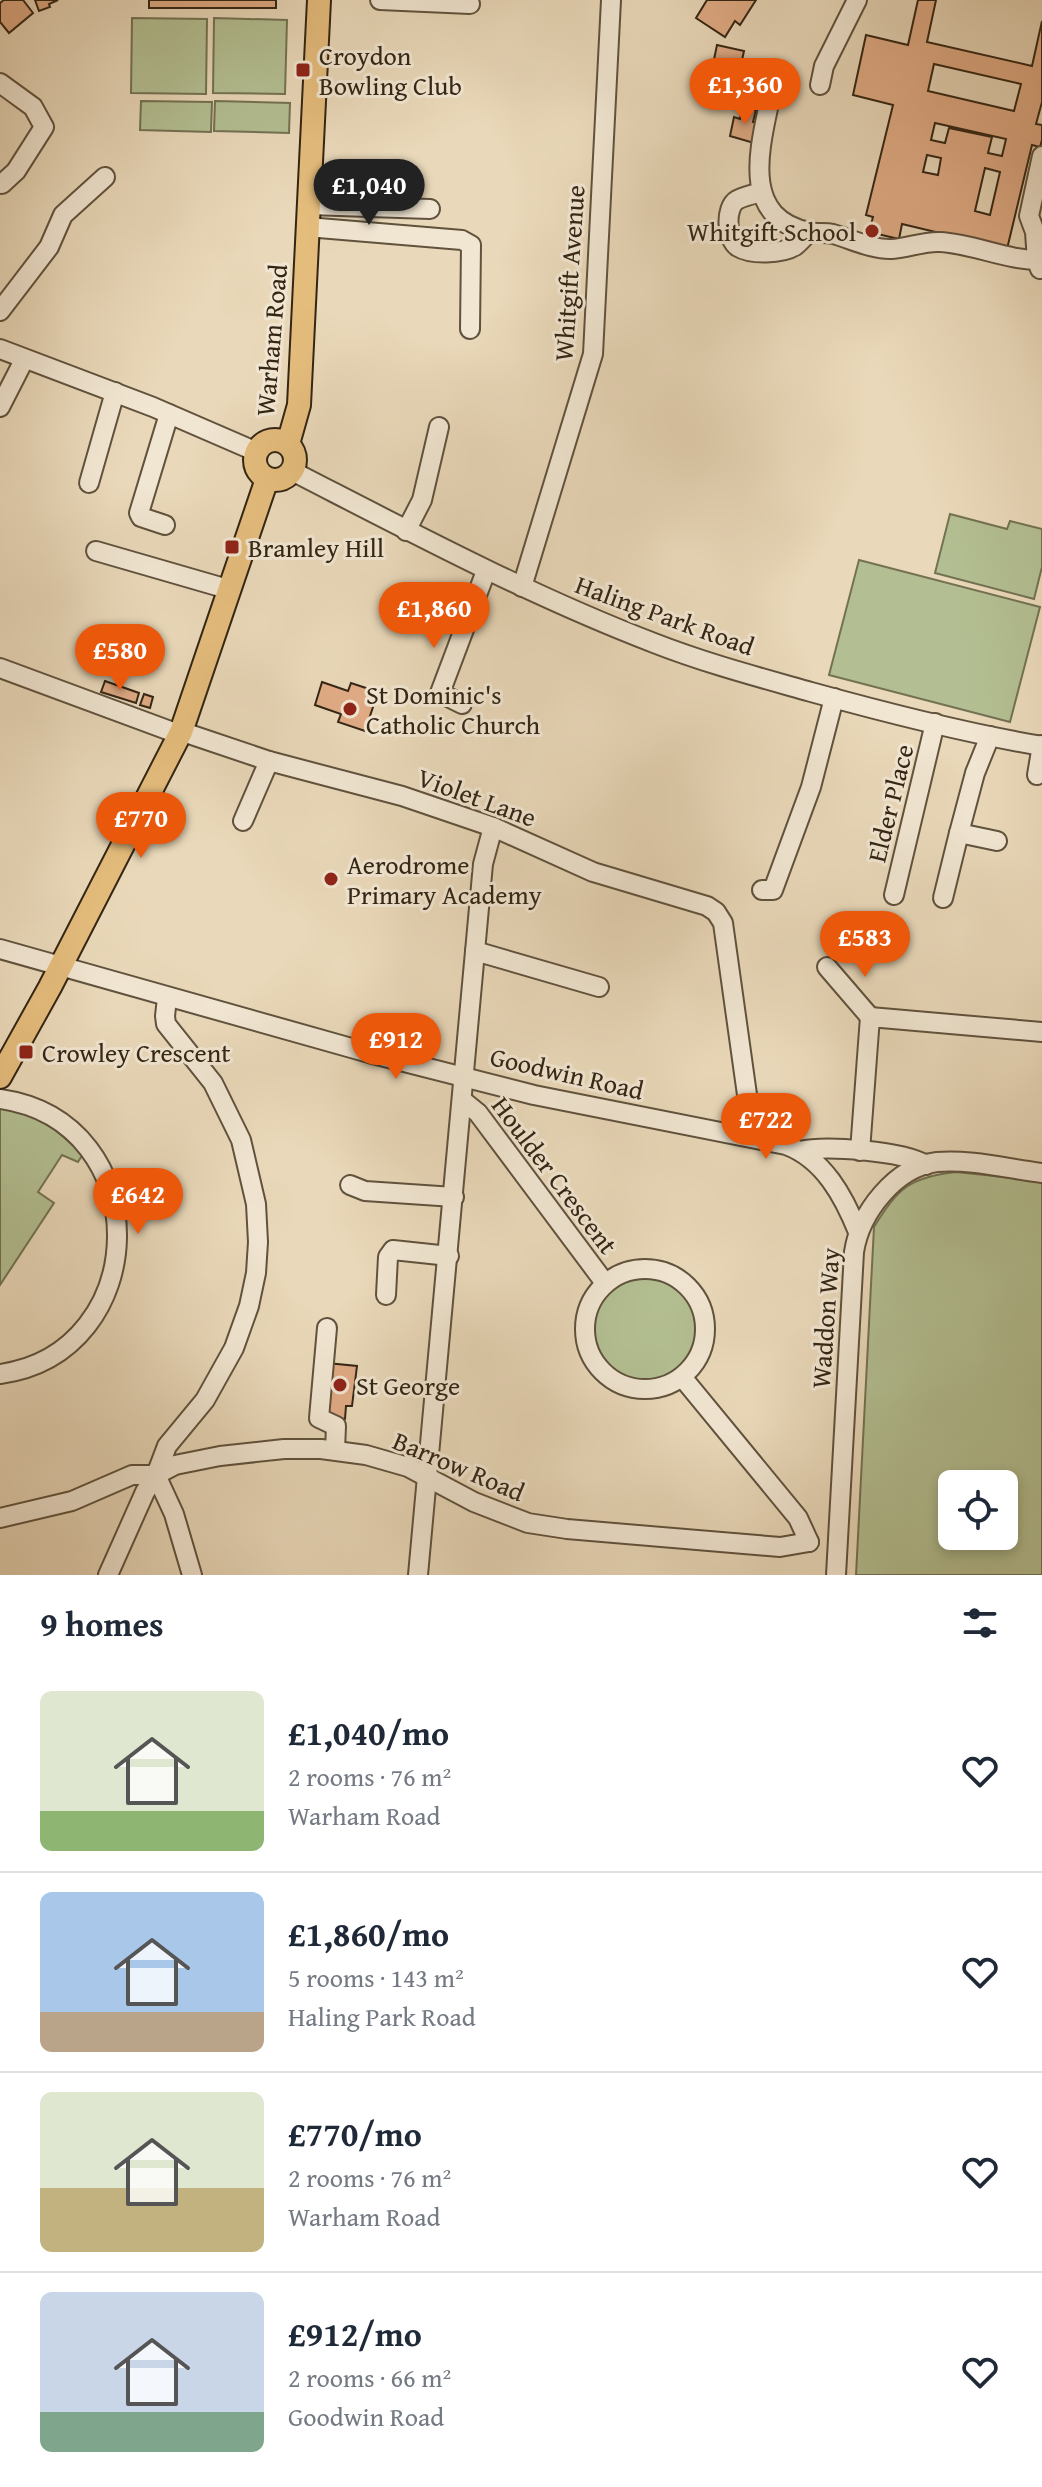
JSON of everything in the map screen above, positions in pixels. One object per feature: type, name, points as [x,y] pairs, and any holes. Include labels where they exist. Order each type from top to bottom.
[{"type":"main road","name":"Warham Road","points":[[288,444],[299,405],[319,0]]},
{"type":"main road","points":[[275,440],[288,444],[294,452],[295,462],[285,478],[267,479],[255,466],[255,454],[267,441],[275,440]]},
{"type":"main road","points":[[0,1077],[61,966],[181,732],[267,479]]},
{"type":"street","points":[[380,0],[470,4]]},
{"type":"street","name":"Whitgift Avenue","points":[[522,587],[593,354],[611,0]]},
{"type":"street","points":[[820,85],[824,66],[857,0]]},
{"type":"street","points":[[0,83],[33,107],[44,127],[16,171],[2,184]]},
{"type":"street","points":[[771,94],[759,160],[759,183],[773,214],[809,232],[828,233],[892,249],[944,242],[1040,264],[1029,216],[1042,156]]},
{"type":"street","points":[[0,311],[49,247],[63,215],[105,177]]},
{"type":"street","points":[[762,192],[733,204],[729,228],[738,247],[771,252],[785,250],[795,246],[809,232]]},
{"type":"street","points":[[309,205],[430,209]]},
{"type":"street","points":[[307,227],[462,240],[471,245],[470,329]]},
{"type":"street","points":[[0,349],[169,414],[250,449],[255,454]]},
{"type":"street","points":[[0,407],[24,360]]},
{"type":"street","points":[[89,483],[115,392]]},
{"type":"street","points":[[165,525],[141,517],[139,513],[169,414]]},
{"type":"street","points":[[406,531],[422,500],[439,427]]},
{"type":"street","name":"Haling Park Road","points":[[292,471],[486,571],[588,617],[681,653],[834,698],[1042,746]]},
{"type":"street","points":[[96,551],[231,590]]},
{"type":"street","points":[[462,704],[440,693],[486,571]]},
{"type":"street","name":"Violet Lane","points":[[0,668],[173,732],[402,796],[493,827],[593,872],[696,902],[716,912],[723,923],[749,1109],[745,1136]]},
{"type":"street","points":[[762,890],[773,890],[811,787],[834,698]]},
{"type":"street","name":"Elder Place","points":[[894,895],[935,723]]},
{"type":"street","points":[[943,898],[975,773],[990,736]]},
{"type":"street","points":[[1037,775],[1042,746]]},
{"type":"street","points":[[243,821],[269,761]]},
{"type":"street","points":[[418,1575],[475,951],[485,854],[493,827]]},
{"type":"street","points":[[959,833],[997,841]]},
{"type":"street","name":"Goodwin Road","points":[[0,949],[167,998],[560,1101],[745,1136],[800,1151],[817,1147],[860,1151],[917,1159],[926,1165]]},
{"type":"street","points":[[475,951],[599,987]]},
{"type":"street","points":[[827,967],[870,1017],[1042,1032]]},
{"type":"street","points":[[108,1575],[167,1446],[205,1400],[234,1348],[252,1295],[258,1242],[254,1190],[241,1140],[213,1083],[166,1024],[167,998]]},
{"type":"street","points":[[860,1151],[870,1017]]},
{"type":"street","points":[[0,1099],[47,1113],[92,1151],[104,1171],[113,1197],[117,1255],[97,1311],[81,1332],[33,1366],[0,1374]]},
{"type":"street","name":"Houlder Crescent","points":[[462,1100],[478,1113],[605,1283]]},
{"type":"street","points":[[800,1151],[818,1166],[838,1190],[858,1232]]},
{"type":"street","name":"Waddon Way","points":[[836,1575],[854,1259],[858,1232],[870,1208],[902,1178],[926,1165],[960,1163],[1042,1173]]},
{"type":"street","points":[[350,1185],[365,1191],[454,1197]]},
{"type":"street","points":[[386,1295],[388,1257],[393,1250],[449,1256]]},
{"type":"street","name":"Houlder Crescent","points":[[659,1270],[677,1278],[691,1291],[701,1307],[705,1326],[703,1345],[695,1363],[682,1377],[664,1387],[643,1390],[623,1386],[605,1375],[592,1359],[585,1340],[585,1319],[592,1299],[605,1283],[630,1271],[659,1270]]},
{"type":"street","points":[[327,1328],[319,1418],[336,1426],[335,1450]]},
{"type":"street","points":[[682,1377],[798,1518],[809,1542],[822,1552],[837,1555]]},
{"type":"street","name":"Barrow Road","points":[[156,1475],[175,1465],[235,1454],[303,1448],[335,1450],[386,1460],[427,1476],[482,1506],[537,1525],[780,1547],[809,1542]]},
{"type":"street","points":[[0,1518],[72,1501],[132,1475],[156,1475]]},
{"type":"street","points":[[156,1475],[174,1514],[192,1575]]},
{"type":"green space","points":[[132,18],[207,19],[206,94],[131,93]]},
{"type":"green space","points":[[214,18],[287,20],[285,94],[213,93]]},
{"type":"green space","points":[[141,101],[212,102],[211,132],[140,130]]},
{"type":"green space","points":[[215,101],[290,103],[289,133],[214,131]]},
{"type":"green space","points":[[950,514],[1007,529],[1010,521],[1042,529],[1042,567],[1034,599],[935,573]]},
{"type":"green space","points":[[859,560],[1040,607],[1010,722],[829,675]]},
{"type":"green space","points":[[0,1106],[43,1119],[83,1154],[78,1162],[62,1155],[38,1192],[54,1203],[0,1285]]},
{"type":"green space","points":[[956,1172],[1042,1181],[1042,1575],[856,1575],[874,1227],[898,1194],[927,1177]]},
{"type":"green space","points":[[644,1277],[665,1281],[682,1293],[694,1310],[698,1331],[694,1352],[682,1369],[665,1381],[644,1385],[623,1381],[606,1369],[594,1352],[590,1331],[594,1310],[606,1293],[623,1281]]},
{"type":"building","points":[[4,0],[23,0],[33,13],[9,33],[0,22],[0,3]]},
{"type":"building","points":[[35,0],[58,0],[39,11]]},
{"type":"building","points":[[149,0],[276,0],[276,8],[149,8]]},
{"type":"building","points":[[707,0],[756,0],[740,25],[735,21],[725,37],[696,18]]},
{"type":"building","points":[[918,0],[936,0],[927,42],[1032,66],[1042,21],[1042,102],[1036,124],[1042,125],[1042,140],[1040,147],[1032,145],[1007,249],[902,224],[899,239],[869,232],[873,217],[866,215],[893,105],[853,95],[866,35],[908,45]],"holes":[[[934,64],[1021,84],[1014,111],[928,91]],[[935,123],[1006,139],[1002,156],[988,153],[992,137],[949,128],[945,143],[931,140]],[[927,155],[941,158],[938,175],[923,172]],[[985,168],[1000,172],[990,215],[975,211]]]},
{"type":"building","points":[[717,45],[744,51],[739,74],[751,76],[745,101],[715,94],[720,71],[712,69]]},
{"type":"building","points":[[742,107],[756,110],[753,122],[758,123],[754,143],[730,136],[734,117],[740,119]]},
{"type":"building","points":[[105,681],[139,693],[136,703],[101,692]]},
{"type":"building","name":"St Dominic's Catholic Church","points":[[322,682],[348,691],[351,683],[378,692],[365,731],[338,722],[341,714],[315,705]]},
{"type":"building","points":[[144,694],[153,697],[150,708],[140,705]]},
{"type":"building","name":"St George","points":[[327,1363],[357,1366],[352,1406],[346,1406],[345,1419],[327,1417]]},
{"type":"place","name":"Croydon Bowling Club","points":[[303,70]]},
{"type":"place","name":"Whitgift School","points":[[872,231]]},
{"type":"place","name":"Bramley Hill","points":[[232,547]]},
{"type":"place","name":"St Dominic's Catholic Church","points":[[350,709]]},
{"type":"place","name":"Aerodrome Primary Academy","points":[[331,879]]},
{"type":"place","name":"Crowley Crescent","points":[[26,1052]]},
{"type":"place","name":"St George","points":[[340,1385]]}]
